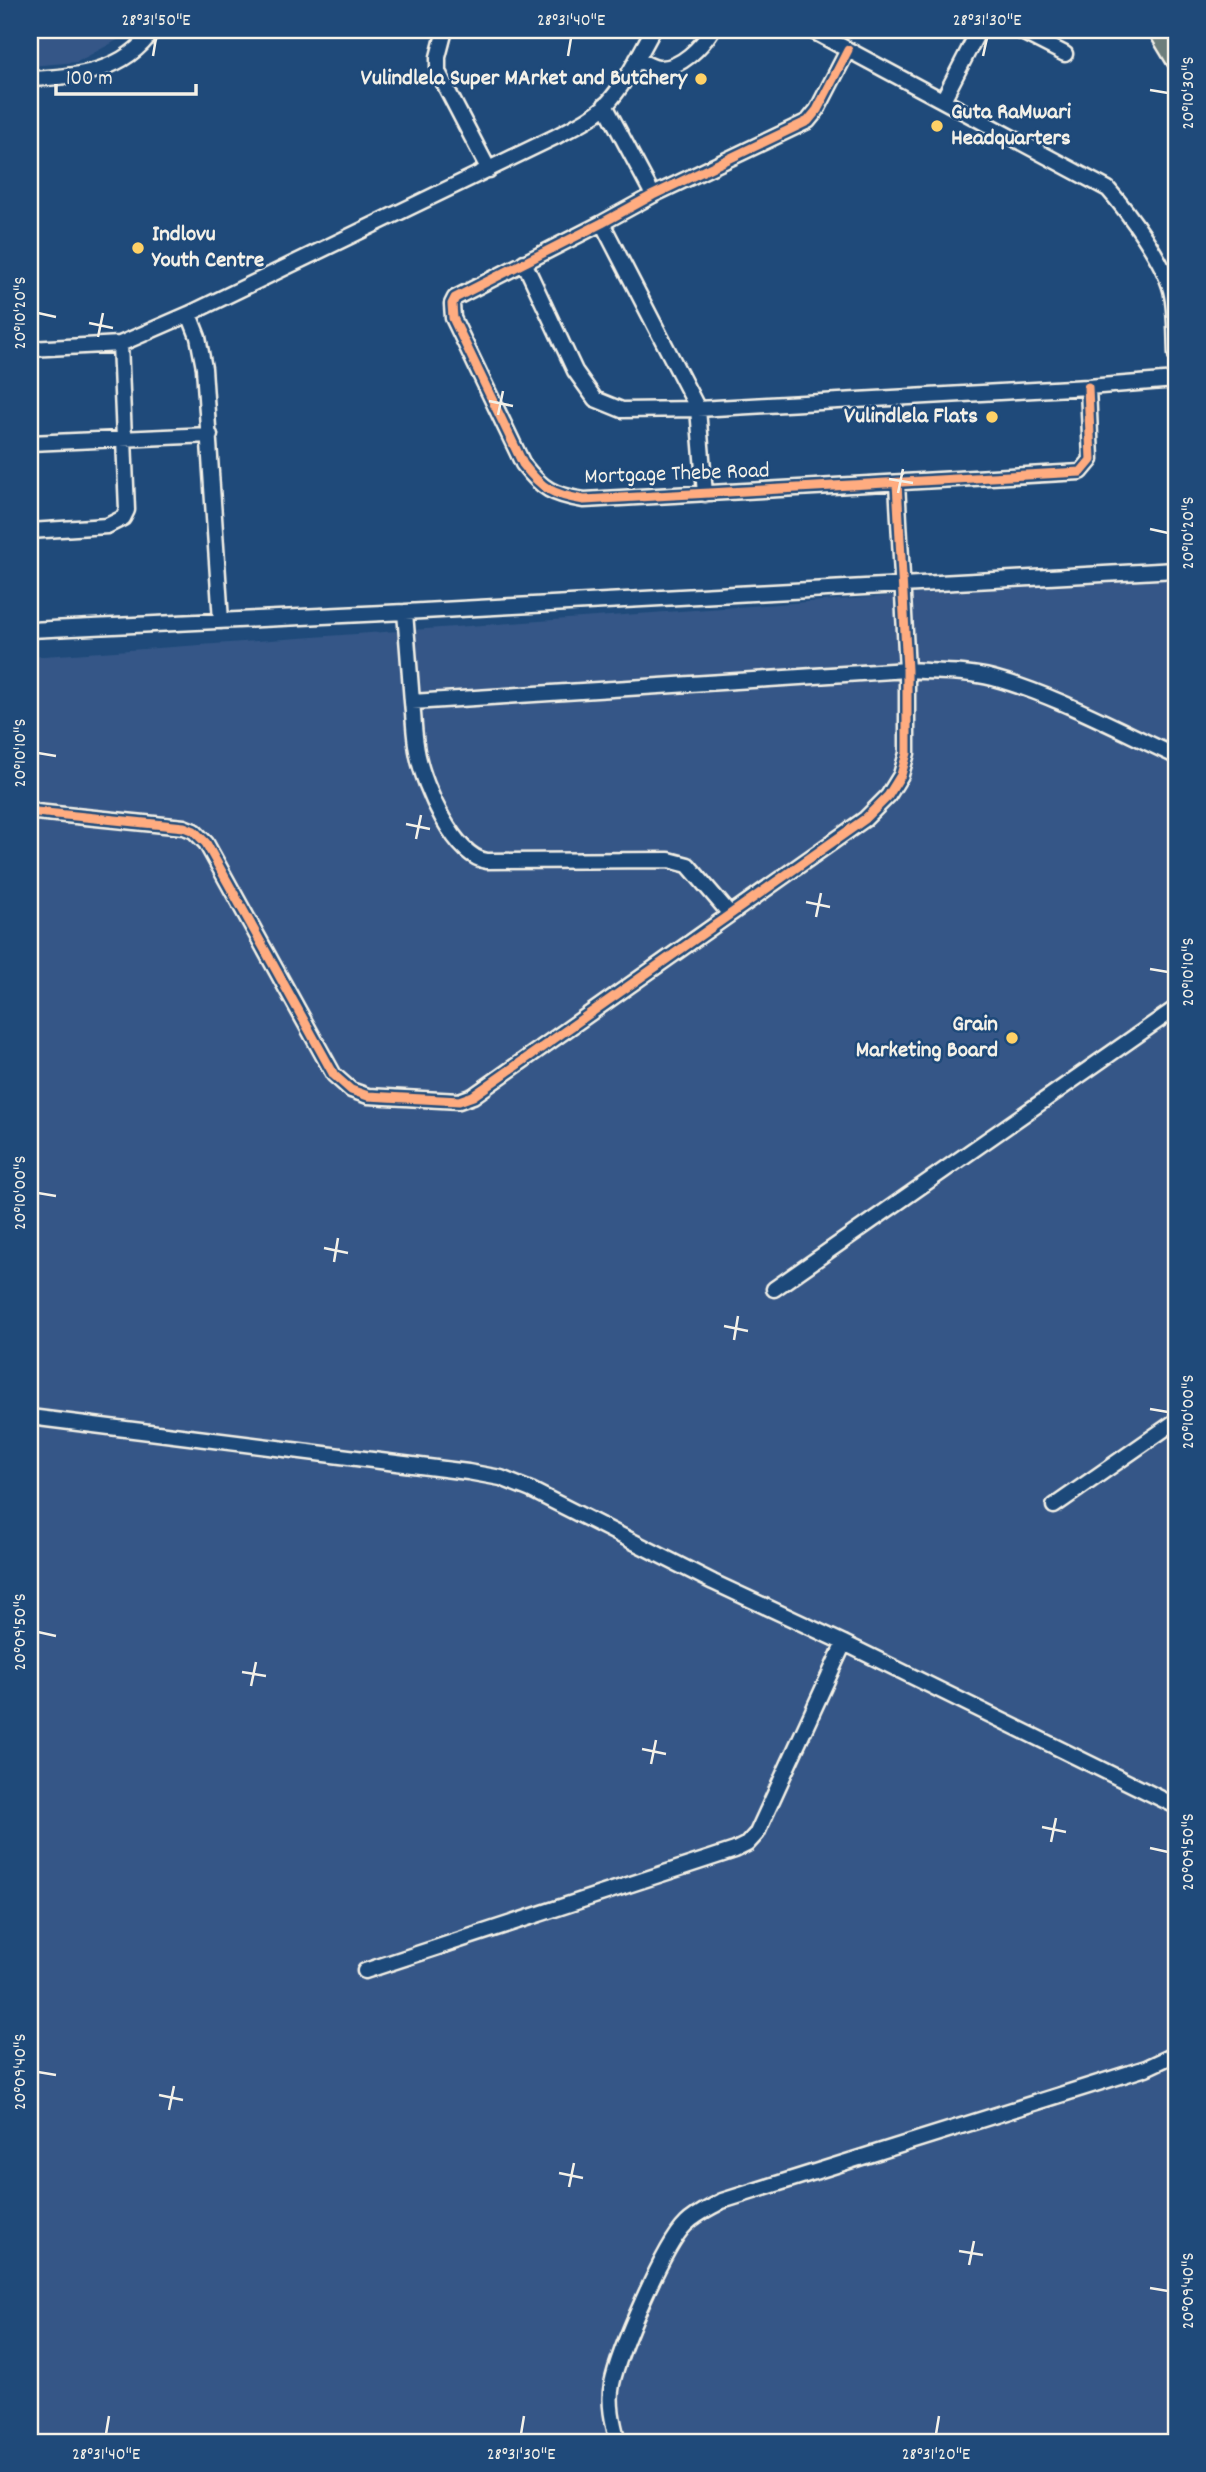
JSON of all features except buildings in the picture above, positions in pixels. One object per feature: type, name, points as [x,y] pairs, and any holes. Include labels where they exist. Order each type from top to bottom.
[{"type":"main road","points":[[1158,30],[1176,60]]},
{"type":"street","points":[[30,79],[82,75],[102,69],[131,53],[153,30]]},
{"type":"street","points":[[445,30],[438,57],[438,72],[489,170]]},
{"type":"street","points":[[30,349],[120,344],[189,314],[489,170],[580,123],[605,105],[637,59],[653,30]]},
{"type":"street","points":[[637,59],[658,68],[675,64],[692,54],[712,30]]},
{"type":"street","points":[[811,30],[1108,189],[1141,234],[1166,276],[1173,305],[1176,355]]},
{"type":"street","points":[[943,100],[979,30]]},
{"type":"street","points":[[1018,30],[1065,54]]},
{"type":"street","name":"Mortgage Thebe Road","points":[[848,50],[817,110],[808,121],[653,195],[456,298],[451,311],[523,464],[534,479],[549,492],[584,500],[1081,472],[1091,460],[1088,387]]},
{"type":"street","points":[[605,105],[653,195]]},
{"type":"street","points":[[602,223],[698,409],[705,494]]},
{"type":"street","points":[[524,262],[575,371],[595,399],[622,410],[698,409],[1176,380]]},
{"type":"street","points":[[189,314],[202,353],[210,435],[221,621]]},
{"type":"street","points":[[30,531],[107,526],[123,517],[127,510],[120,344]]},
{"type":"street","points":[[30,443],[210,435]]},
{"type":"street","points":[[30,808],[37,812],[184,827],[201,836],[334,1075],[351,1090],[368,1096],[459,1101],[473,1096],[865,819],[888,796],[901,775],[907,753],[907,670],[897,483]]},
{"type":"street","points":[[30,630],[1176,570]]},
{"type":"street","points":[[405,612],[420,766],[450,830],[471,855],[487,861],[669,860],[688,866],[730,914]]},
{"type":"street","points":[[412,702],[907,670],[990,677],[1025,688],[1176,756]]},
{"type":"street","points":[[774,1289],[1176,1008]]},
{"type":"street","points":[[30,1418],[501,1478],[531,1490],[713,1582],[844,1643],[1176,1806]]},
{"type":"street","points":[[1054,1506],[1176,1421]]},
{"type":"street","points":[[365,1971],[721,1855],[747,1844],[757,1833],[844,1643]]},
{"type":"street","points":[[618,2442],[610,2400],[617,2366],[647,2292],[678,2233],[700,2213],[722,2201],[1146,2068],[1176,2054]]},
{"type":"shaded area","points":[[30,30],[136,30],[77,62],[30,66]]},
{"type":"shaded area","points":[[1176,576],[1176,2442],[30,2442],[30,657]]},
{"type":"cycle path","points":[[848,50],[817,110],[808,121],[653,195],[455,298],[452,304],[453,318],[523,464],[549,490],[584,500],[1081,472],[1091,460],[1088,387]]},
{"type":"cycle path","points":[[30,808],[36,812],[184,827],[194,831],[206,843],[334,1075],[351,1090],[368,1096],[459,1101],[473,1096],[865,819],[888,796],[901,775],[907,753],[907,670],[897,483]]},
{"type":"place","name":"Vulindlela Super MArket and Butchery","points":[[701,79]]},
{"type":"place","name":"Guta RaMwari Headquarters","points":[[937,126]]},
{"type":"place","name":"Indlovu Youth Centre","points":[[138,248]]},
{"type":"place","name":"Vulindlela Flats","points":[[992,417]]},
{"type":"place","name":"Grain Marketing Board","points":[[1012,1038]]}]
